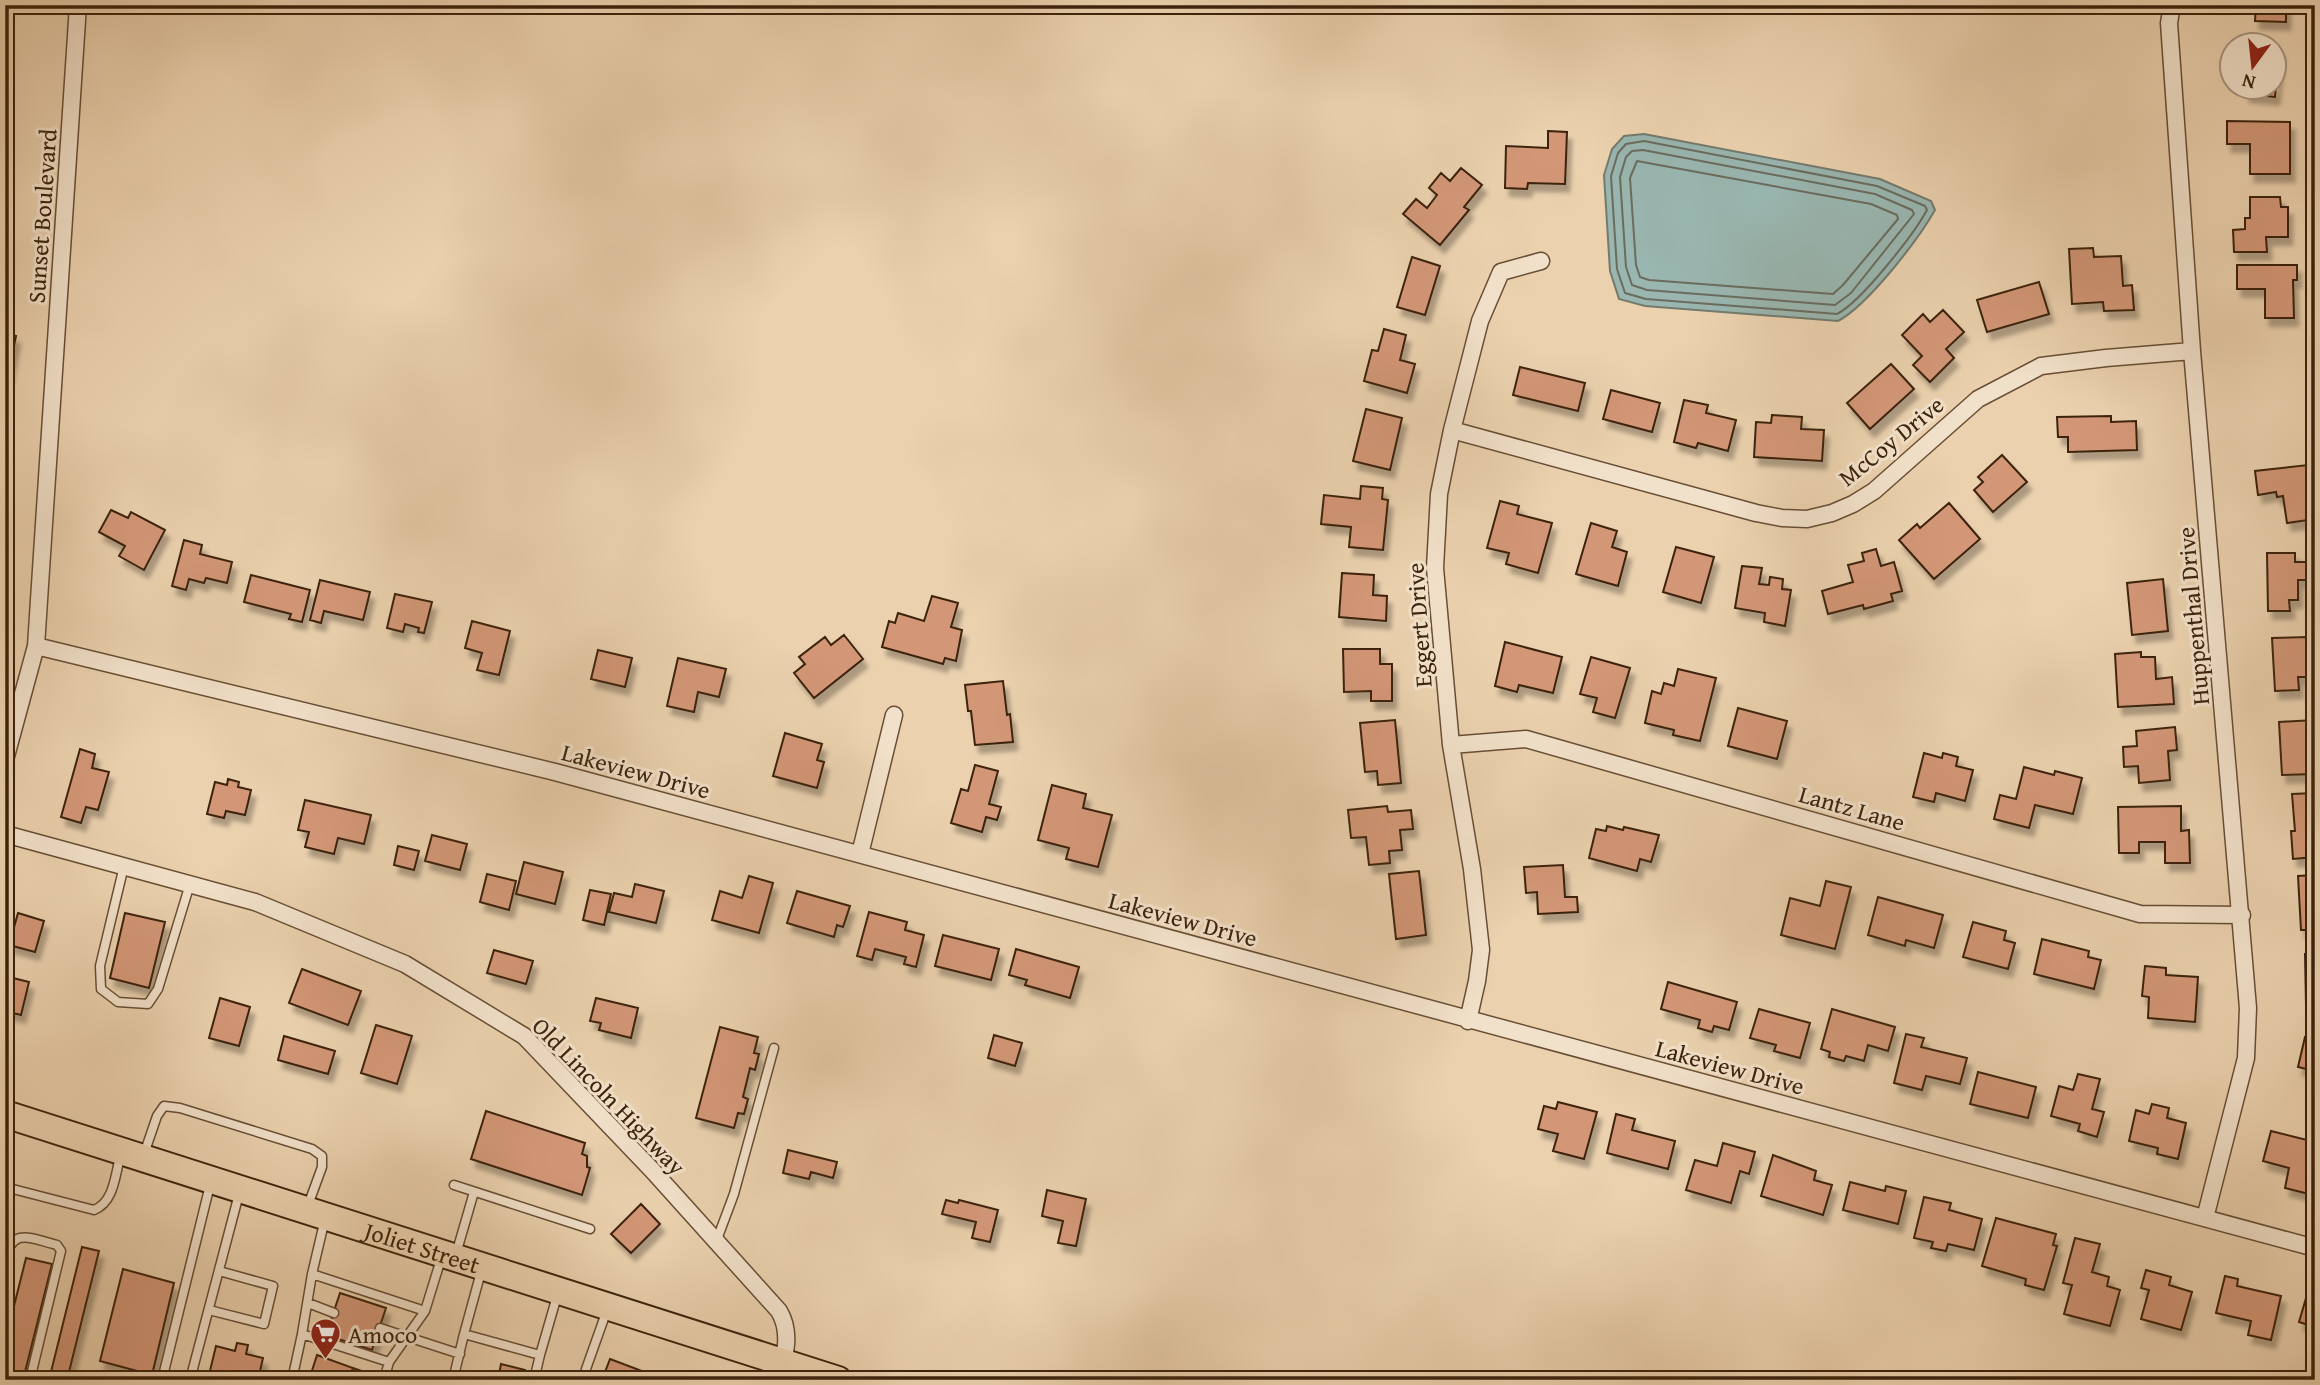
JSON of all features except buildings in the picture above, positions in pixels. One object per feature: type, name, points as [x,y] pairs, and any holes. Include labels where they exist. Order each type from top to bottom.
[{"type":"main road","name":"Joliet Street","points":[[5,1114],[608,1306],[781,1371],[838,1380]]},
{"type":"street","name":"Sunset Boulevard","points":[[5,760],[36,646],[78,5]]},
{"type":"street","name":"Huppenthal Drive","points":[[2172,5],[2169,23],[2192,351],[2248,1008],[2246,1058],[2205,1218]]},
{"type":"street","name":"Eggert Drive","points":[[1468,1021],[1481,950],[1472,869],[1451,745],[1435,568],[1439,494],[1452,430],[1480,321],[1501,272],[1541,261]]},
{"type":"street","name":"McCoy Drive","points":[[1452,430],[1756,513],[1807,519],[1832,513],[1874,491],[1978,399],[2041,366],[2192,351]]},
{"type":"street","name":"Lakeview Drive","points":[[36,646],[555,772],[2315,1248]]},
{"type":"street","points":[[860,855],[894,715]]},
{"type":"street","name":"Lantz Lane","points":[[1451,745],[1526,739],[2140,914],[2242,915]]},
{"type":"street","name":"Old Lincoln Highway","points":[[5,834],[255,902],[405,964],[524,1036],[652,1170],[779,1311],[786,1324],[787,1338],[781,1371]]},
{"type":"lane","points":[[124,866],[100,966],[101,989],[118,1002],[148,1004],[158,989],[190,884]]},
{"type":"lane","points":[[716,1242],[734,1194],[774,1048]]},
{"type":"lane","points":[[5,1187],[94,1210],[102,1207],[109,1200],[133,1153],[164,1106],[180,1108],[299,1145],[322,1156],[312,1274],[292,1380]]},
{"type":"lane","points":[[162,1380],[212,1179]]},
{"type":"lane","points":[[454,1185],[590,1229]]},
{"type":"lane","points":[[190,1380],[241,1188]]},
{"type":"lane","points":[[384,1380],[389,1362],[425,1311],[474,1192]]},
{"type":"lane","points":[[5,1259],[8,1246],[14,1238],[22,1237],[57,1245],[61,1251],[30,1380]]},
{"type":"lane","points":[[453,1380],[483,1266]]},
{"type":"lane","points":[[209,1310],[264,1324],[273,1286],[219,1271]]},
{"type":"lane","points":[[312,1274],[425,1311]]},
{"type":"lane","points":[[534,1380],[558,1290]]},
{"type":"lane","points":[[308,1303],[334,1313]]},
{"type":"lane","points":[[584,1380],[608,1306]]},
{"type":"lane","points":[[380,1328],[460,1354]]},
{"type":"lane","points":[[302,1334],[389,1362]]},
{"type":"lane","points":[[464,1334],[540,1355]]},
{"type":"water","points":[[1644,134],[1880,179],[1931,201],[1935,210],[1905,254],[1877,287],[1838,321],[1645,306],[1619,299],[1610,271],[1604,175],[1612,149],[1624,136]]},
{"type":"place","name":"Amoco","points":[[325,1361]]}]
